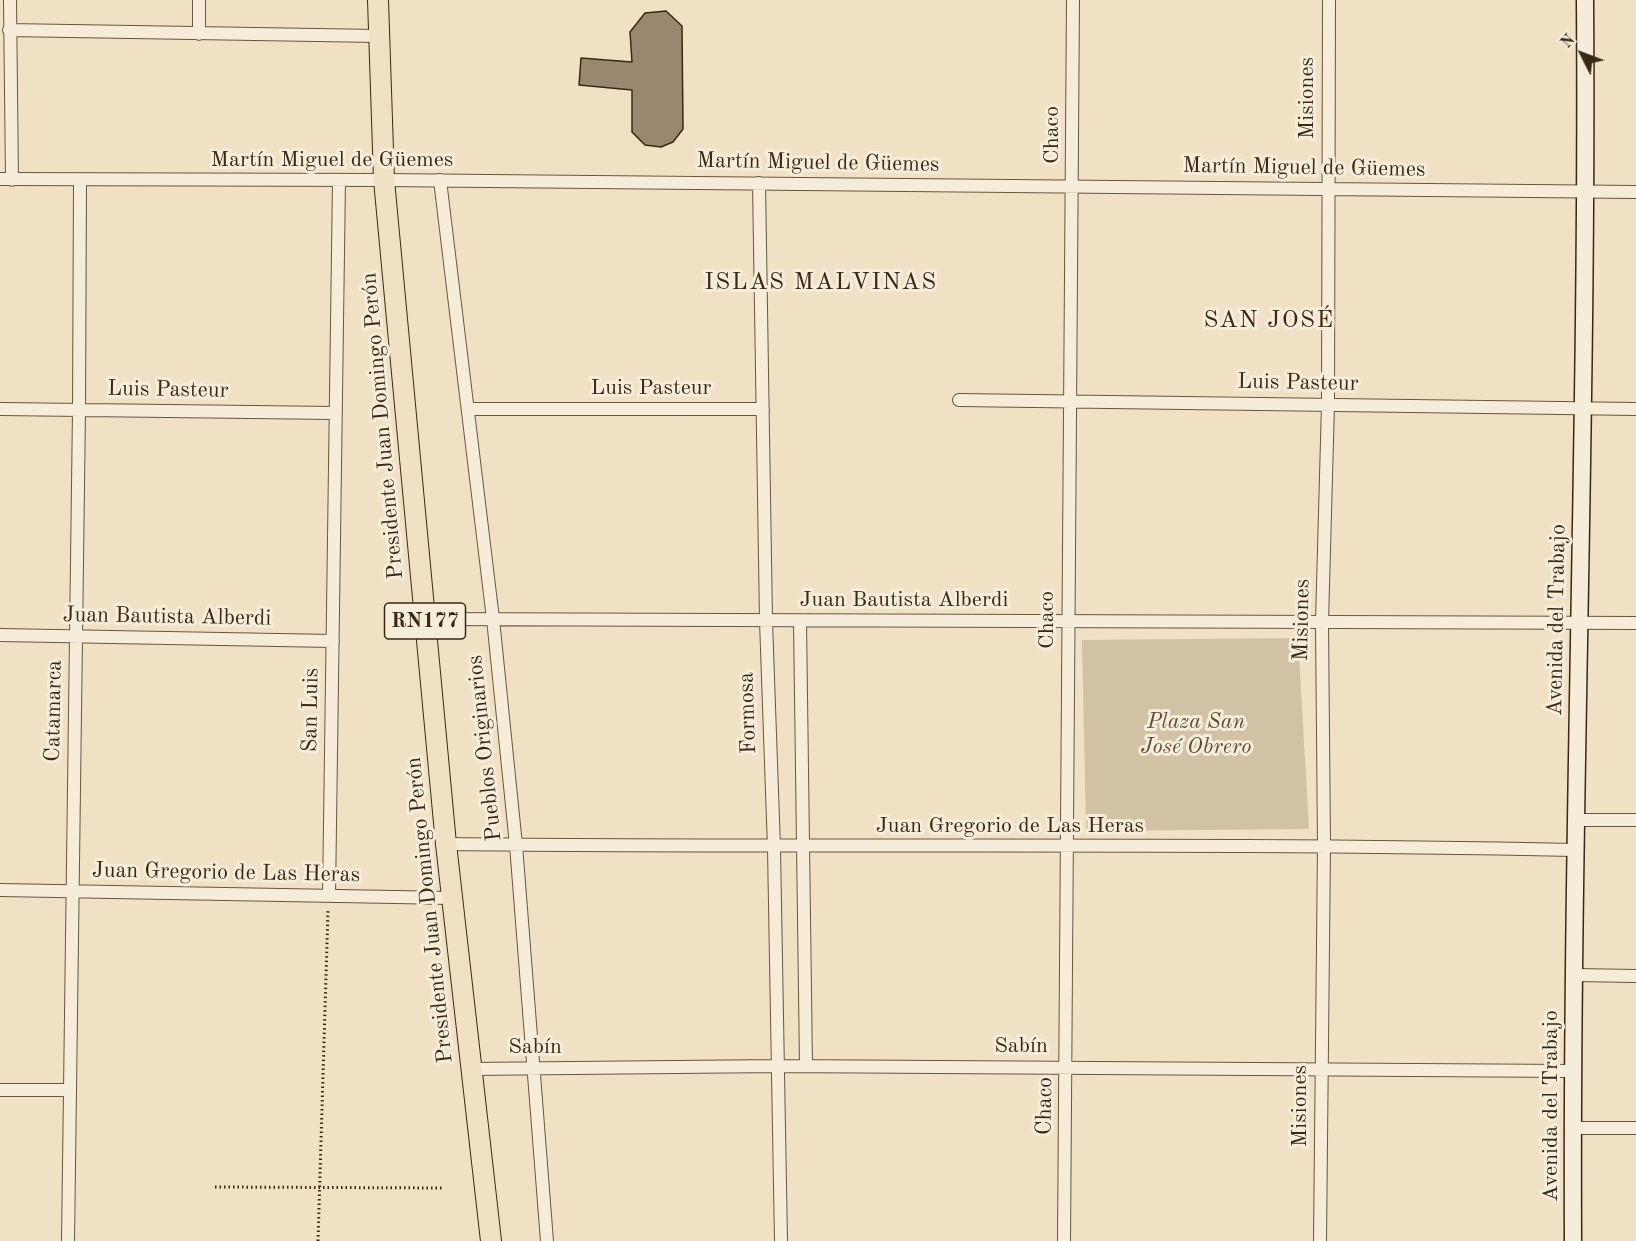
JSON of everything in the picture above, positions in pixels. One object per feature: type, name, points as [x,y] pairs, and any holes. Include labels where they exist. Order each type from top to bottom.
[{"type":"main road","name":"Presidente Juan Domingo Perón","points":[[378,0],[384,180],[446,844],[491,1241]]},
{"type":"main road","name":"Avenida del Trabajo","points":[[1573,1241],[1574,850],[1577,820],[1581,409],[1587,192],[1585,0]]},
{"type":"street","points":[[6,179],[10,0]]},
{"type":"street","points":[[199,0],[200,34]]},
{"type":"street","name":"Chaco","points":[[1064,1241],[1074,0]]},
{"type":"street","name":"Misiones","points":[[1320,1241],[1324,845],[1322,622],[1328,404],[1329,0]]},
{"type":"street","points":[[9,30],[378,36]]},
{"type":"street","name":"Martín Miguel de Güemes","points":[[6,179],[80,181],[440,180],[1636,192]]},
{"type":"street","name":"San Luis","points":[[329,896],[339,180]]},
{"type":"street","name":"Pueblos Originarios","points":[[440,180],[493,619],[516,845],[547,1241]]},
{"type":"street","name":"Catamarca","points":[[68,1241],[80,410],[80,181]]},
{"type":"street","name":"Formosa","points":[[759,183],[766,621],[774,848],[781,1241]]},
{"type":"street","name":"Luis Pasteur","points":[[959,400],[1636,409]]},
{"type":"street","name":"Luis Pasteur","points":[[0,409],[335,413]]},
{"type":"street","name":"Luis Pasteur","points":[[468,409],[762,409]]},
{"type":"street","name":"Juan Bautista Alberdi","points":[[425,619],[1636,623]]},
{"type":"street","points":[[800,621],[806,1066]]},
{"type":"street","name":"Juan Bautista Alberdi","points":[[0,634],[333,641]]},
{"type":"street","points":[[1577,820],[1636,820]]},
{"type":"street","name":"Juan Gregorio de Las Heras","points":[[446,844],[774,848],[1324,845],[1574,850]]},
{"type":"street","name":"Juan Gregorio de Las Heras","points":[[0,890],[452,898]]},
{"type":"street","points":[[1575,975],[1636,976]]},
{"type":"street","name":"Sabín","points":[[470,1069],[806,1066],[1572,1071]]},
{"type":"street","points":[[0,1090],[70,1090]]},
{"type":"street","points":[[1573,1128],[1636,1128]]},
{"type":"path","points":[[318,1241],[329,896]]},
{"type":"path","points":[[215,1187],[444,1188]]},
{"type":"green space","name":"Plaza San José Obrero","points":[[1298,638],[1309,829],[1086,831],[1082,640]]},
{"type":"building","points":[[666,11],[682,26],[683,129],[673,142],[661,147],[645,145],[632,132],[632,90],[579,85],[581,58],[632,62],[630,32],[645,13]]},
{"type":"district","name":"ISLAS MALVINAS","points":[[821,283]]},
{"type":"district","name":"SAN JOSÉ","points":[[1269,321]]}]
